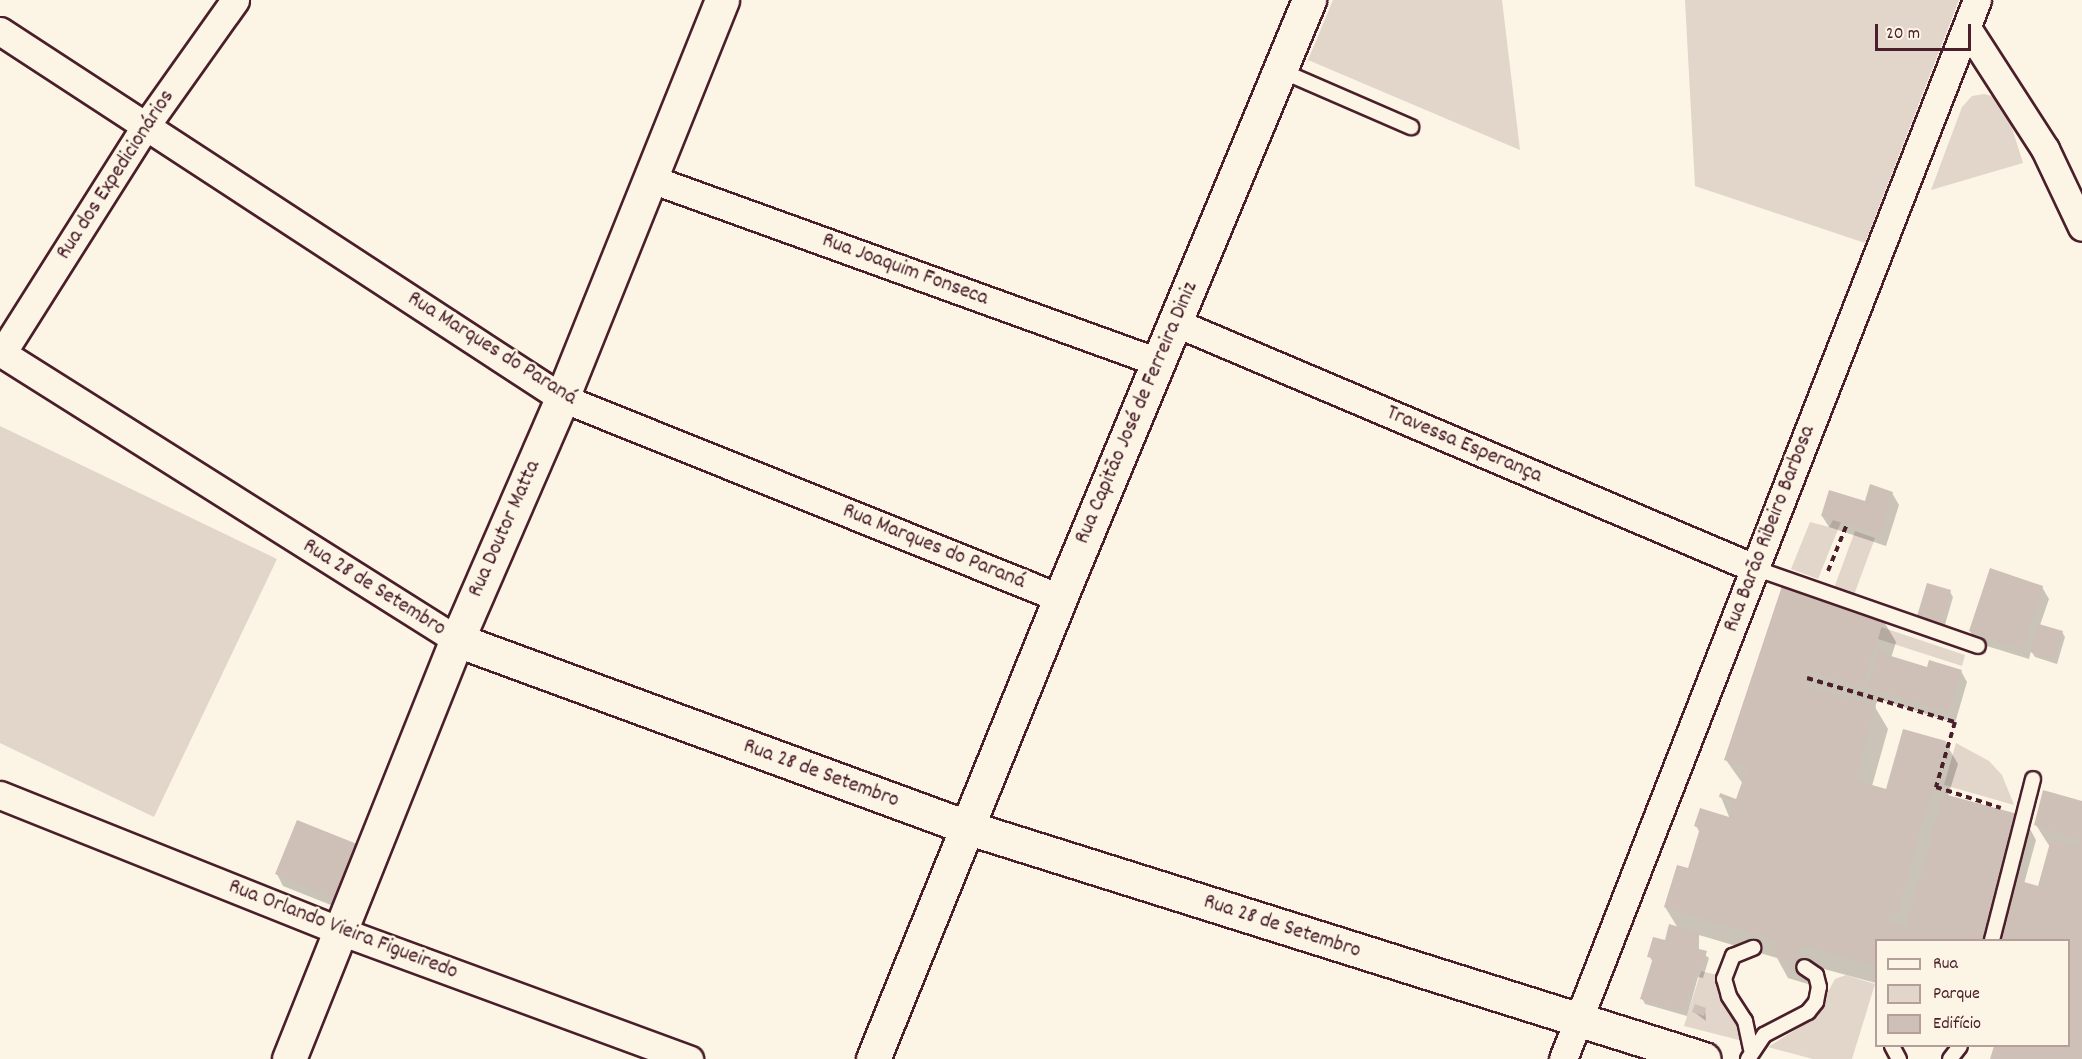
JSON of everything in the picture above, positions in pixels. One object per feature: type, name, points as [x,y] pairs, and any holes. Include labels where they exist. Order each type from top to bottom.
[{"type":"street","name":"Rua dos Expedicionários","points":[[1,353],[147,124],[235,0]]},
{"type":"street","name":"Rua Doutor Matta","points":[[289,1059],[343,932],[457,640],[562,398],[722,0]]},
{"type":"street","name":"Rua Capitão José de Ferreira Diniz","points":[[873,1059],[969,828],[1059,598],[1282,71],[1309,0]]},
{"type":"street","name":"Rua Barão Ribeiro Barbosa","points":[[1563,1059],[1977,0]]},
{"type":"street","points":[[1967,28],[2001,75],[2045,149],[2082,227]]},
{"type":"street","name":"Rua Marques do Paraná","points":[[0,31],[147,124],[562,398],[1059,598]]},
{"type":"street","name":"Rua Joaquim Fonseca","points":[[651,179],[1158,362]]},
{"type":"street","name":"Travessa Esperança","points":[[1174,322],[1754,568]]},
{"type":"street","name":"Rua 28 de Setembro","points":[[1,353],[457,640],[969,828],[1578,1022],[1704,1059]]},
{"type":"street","name":"Rua Orlando Vieira Figueiredo","points":[[0,795],[343,932],[689,1059]]},
{"type":"lane","points":[[1282,71],[1411,127]]},
{"type":"lane","points":[[1754,568],[1978,646]]},
{"type":"lane","points":[[1992,939],[2034,779]]},
{"type":"lane","points":[[1750,1054],[1745,1021],[1729,996],[1724,979],[1733,956],[1753,948]]},
{"type":"lane","points":[[1750,1054],[1764,1035],[1808,1012],[1816,1002],[1816,975],[1804,967]]},
{"type":"lane","points":[[1950,1059],[1959,1047]]},
{"type":"path","points":[[1820,591],[1847,524]]},
{"type":"path","points":[[1807,678],[1955,722],[1936,787],[2025,816]]},
{"type":"green space","points":[[1333,0],[1502,0],[1520,150],[1308,60]]},
{"type":"green space","points":[[1685,0],[1959,0],[1865,243],[1695,186]]},
{"type":"green space","points":[[1984,94],[1996,97],[2006,109],[2023,163],[1931,190],[1962,107],[1972,96]]},
{"type":"green space","points":[[0,426],[277,559],[154,817],[0,743]]},
{"type":"green space","points":[[1833,520],[1841,522],[1818,579],[1791,569],[1810,522],[1829,527]]},
{"type":"green space","points":[[1855,531],[1875,538],[1854,595],[1834,588]]},
{"type":"green space","points":[[1881,627],[1965,655],[1962,666],[1878,639]]},
{"type":"green space","points":[[1956,743],[1989,761],[2002,775],[2014,805],[1944,785]]},
{"type":"green space","points":[[1701,971],[1717,975],[1719,990],[1737,1020],[1743,1041],[1684,1026]]},
{"type":"green space","points":[[1846,975],[1875,984],[1852,1059],[1813,1059],[1768,1047],[1813,1019],[1835,979]]},
{"type":"building","points":[[1870,484],[1893,492],[1880,535],[1821,516],[1829,490],[1865,501]]},
{"type":"building","points":[[1990,568],[2043,586],[2022,649],[1969,631]]},
{"type":"building","points":[[1927,583],[1951,590],[1942,624],[1917,616]]},
{"type":"building","points":[[1782,586],[1884,619],[1862,688],[1809,671],[1805,686],[1876,706],[1855,780],[1886,789],[1903,729],[1946,741],[1897,913],[1890,911],[1887,921],[1906,927],[1944,794],[2025,816],[1990,939],[1875,939],[1875,966],[1801,945],[1796,963],[1774,956],[1778,941],[1664,907],[1677,865],[1688,868],[1700,828],[1694,826],[1700,808],[1729,817],[1734,802],[1719,797],[1720,793],[1736,799],[1747,768],[1724,760]]},
{"type":"building","points":[[2039,624],[2063,631],[2055,659],[2030,652]]},
{"type":"building","points":[[1878,652],[1927,667],[1929,660],[1962,670],[1948,712],[1867,688]]},
{"type":"building","points":[[2043,790],[2082,801],[2082,1059],[1990,1059],[1994,1047],[2070,1047],[2070,939],[2001,939],[2017,880],[2038,886],[2051,839],[2078,847],[2080,840],[2034,825]]},
{"type":"building","points":[[297,820],[367,848],[345,902],[275,874]]},
{"type":"building","points":[[1669,924],[1700,933],[1695,948],[1707,951],[1700,974],[1696,972],[1684,1012],[1640,999],[1653,958],[1647,957],[1653,937],[1665,940]]},
{"type":"building","points":[[1695,1004],[1706,1008],[1704,1016],[1692,1012]]}]
